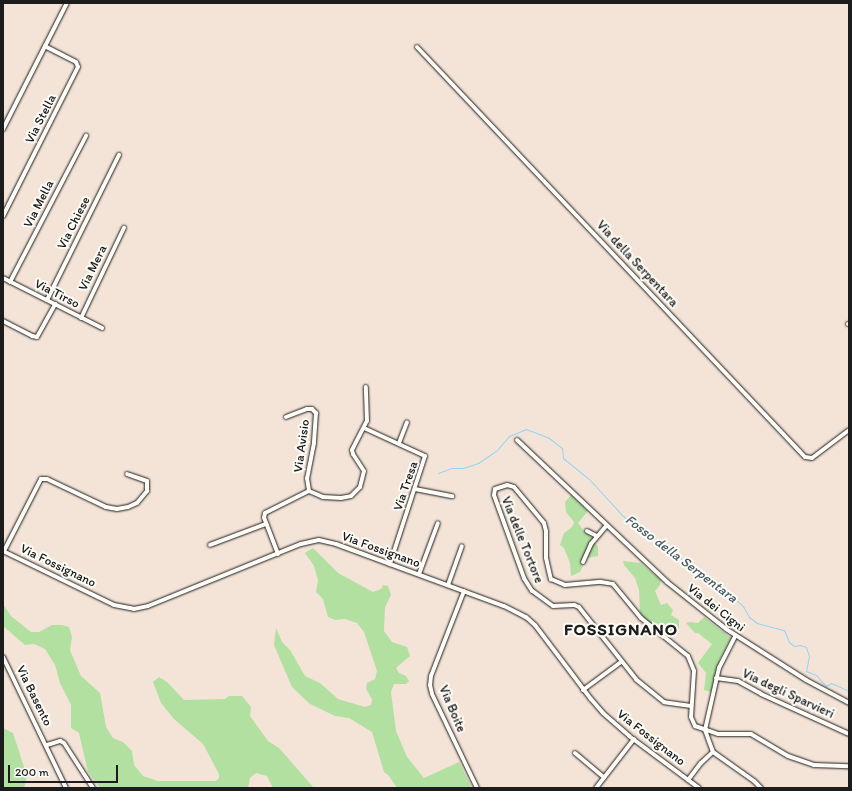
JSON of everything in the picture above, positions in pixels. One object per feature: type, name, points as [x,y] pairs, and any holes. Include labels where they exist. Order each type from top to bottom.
[{"type":"street","points":[[3,129],[67,3]]},
{"type":"street","name":"Via Stella","points":[[3,216],[78,67],[76,62],[45,46]]},
{"type":"street","name":"Via della Serpentara","points":[[417,47],[805,457],[811,458],[849,430]]},
{"type":"street","name":"Via Mella","points":[[10,282],[86,136]]},
{"type":"street","name":"Via Chiese","points":[[47,300],[119,155]]},
{"type":"street","name":"Via Mera","points":[[81,318],[124,228]]},
{"type":"street","name":"Via Tirso","points":[[3,278],[102,328]]},
{"type":"street","points":[[3,321],[33,336],[37,336],[55,304]]},
{"type":"street","name":"Via Avisio","points":[[309,491],[321,497],[345,498],[356,492],[362,482],[364,471],[352,450],[364,428],[367,416],[366,387]]},
{"type":"street","name":"Via Avisio","points":[[286,417],[308,409],[313,410],[316,413],[314,443],[307,478],[309,491]]},
{"type":"street","points":[[399,443],[407,422]]},
{"type":"street","name":"Via Tresa","points":[[364,428],[425,456],[390,564]]},
{"type":"street","name":"Via dei Cigni","points":[[517,440],[606,526],[667,582],[735,636],[806,680],[849,703]]},
{"type":"street","points":[[4,551],[41,479],[47,479],[106,507],[117,509],[137,503],[147,491],[147,481],[128,474]]},
{"type":"street","name":"Via delle Tortore","points":[[621,662],[579,607],[575,605],[553,606],[529,588],[493,494],[495,489],[507,485],[514,487],[544,523],[546,531],[546,558],[551,579],[564,585],[601,582],[613,584],[641,618],[687,655],[692,661],[694,669],[691,706],[692,722],[696,726],[705,730]]},
{"type":"street","points":[[415,489],[452,496]]},
{"type":"street","name":"Via Avisio","points":[[266,524],[264,517],[265,513],[309,491]]},
{"type":"street","points":[[419,574],[438,523]]},
{"type":"street","points":[[210,545],[266,524],[278,554]]},
{"type":"street","points":[[583,562],[597,536],[606,526]]},
{"type":"street","points":[[587,531],[597,536]]},
{"type":"street","name":"Via Fossignano","points":[[4,551],[114,604],[132,609],[145,608],[306,543],[321,540],[336,544],[510,608],[530,620],[583,690],[604,713],[634,739],[699,788]]},
{"type":"street","points":[[448,585],[462,546]]},
{"type":"street","name":"Via Boite","points":[[464,591],[431,676],[430,683],[432,694],[477,788]]},
{"type":"street","points":[[735,636],[724,656],[716,678],[705,730],[713,752],[761,788]]},
{"type":"street","name":"Via Basento","points":[[3,657],[5,665],[47,745],[66,788]]},
{"type":"street","points":[[583,690],[621,662],[634,678],[663,701],[674,705],[691,706]]},
{"type":"street","name":"Via degli Sparvieri","points":[[716,678],[736,681],[849,734]]},
{"type":"street","points":[[705,730],[720,734],[743,732],[751,734],[786,755],[814,765],[849,766]]},
{"type":"street","points":[[596,788],[634,739]]},
{"type":"street","name":"Via Basento","points":[[47,745],[60,741],[64,743],[93,788]]},
{"type":"street","points":[[688,780],[698,765],[713,752]]},
{"type":"street","points":[[575,754],[604,778]]},
{"type":"green space","points":[[571,495],[588,511],[578,523],[585,532],[592,537],[598,547],[598,556],[587,558],[580,572],[571,576],[570,563],[564,548],[560,545],[564,533],[572,527],[574,522],[566,512],[565,502]]},
{"type":"green space","points":[[313,548],[338,573],[373,592],[381,589],[383,585],[388,586],[391,595],[385,607],[384,631],[392,642],[407,647],[410,656],[396,668],[399,673],[406,676],[409,681],[406,684],[394,684],[391,692],[396,731],[407,757],[424,778],[459,762],[471,786],[469,788],[397,788],[389,776],[384,772],[372,732],[349,718],[335,716],[310,704],[292,687],[274,645],[276,628],[282,642],[290,650],[305,676],[320,683],[338,699],[365,707],[371,705],[372,699],[366,689],[367,683],[375,679],[377,671],[364,632],[357,623],[345,619],[335,620],[328,617],[323,599],[316,592],[318,580],[314,566],[305,553]]},
{"type":"green space","points":[[623,561],[640,563],[661,580],[660,585],[655,591],[661,605],[667,603],[673,610],[671,615],[679,620],[679,629],[671,633],[662,632],[640,615],[639,590],[635,578],[624,565]]},
{"type":"green space","points":[[3,604],[11,616],[31,632],[39,632],[52,625],[69,627],[72,637],[70,650],[81,676],[100,693],[106,727],[113,738],[123,742],[132,751],[134,765],[143,776],[158,781],[216,781],[219,778],[219,774],[203,744],[174,719],[161,703],[153,682],[159,677],[167,682],[184,700],[225,699],[229,696],[242,696],[251,707],[250,716],[268,741],[279,748],[314,788],[273,788],[267,776],[256,773],[250,778],[248,788],[100,788],[88,772],[79,733],[71,728],[71,705],[60,683],[55,665],[45,649],[34,644],[25,645],[3,626]]},
{"type":"green space","points":[[704,617],[731,638],[720,658],[711,692],[704,690],[706,673],[698,663],[712,644],[698,633],[695,633],[686,623],[698,623]]},
{"type":"green space","points":[[3,728],[13,733],[27,776],[24,788],[3,788]]},
{"type":"waterway","name":"Fosso della Serpentara","points":[[438,473],[452,468],[463,468],[478,463],[497,450],[509,436],[526,429],[549,438],[562,448],[563,458],[589,479],[623,516],[667,549],[680,556],[683,564],[692,571],[711,579],[743,606],[749,617],[757,623],[784,630],[789,642],[794,646],[800,645],[806,647],[809,656],[806,671],[816,675],[826,686],[831,683],[849,691]]},
{"type":"district","name":"FOSSIGNANO","points":[[621,630]]}]
